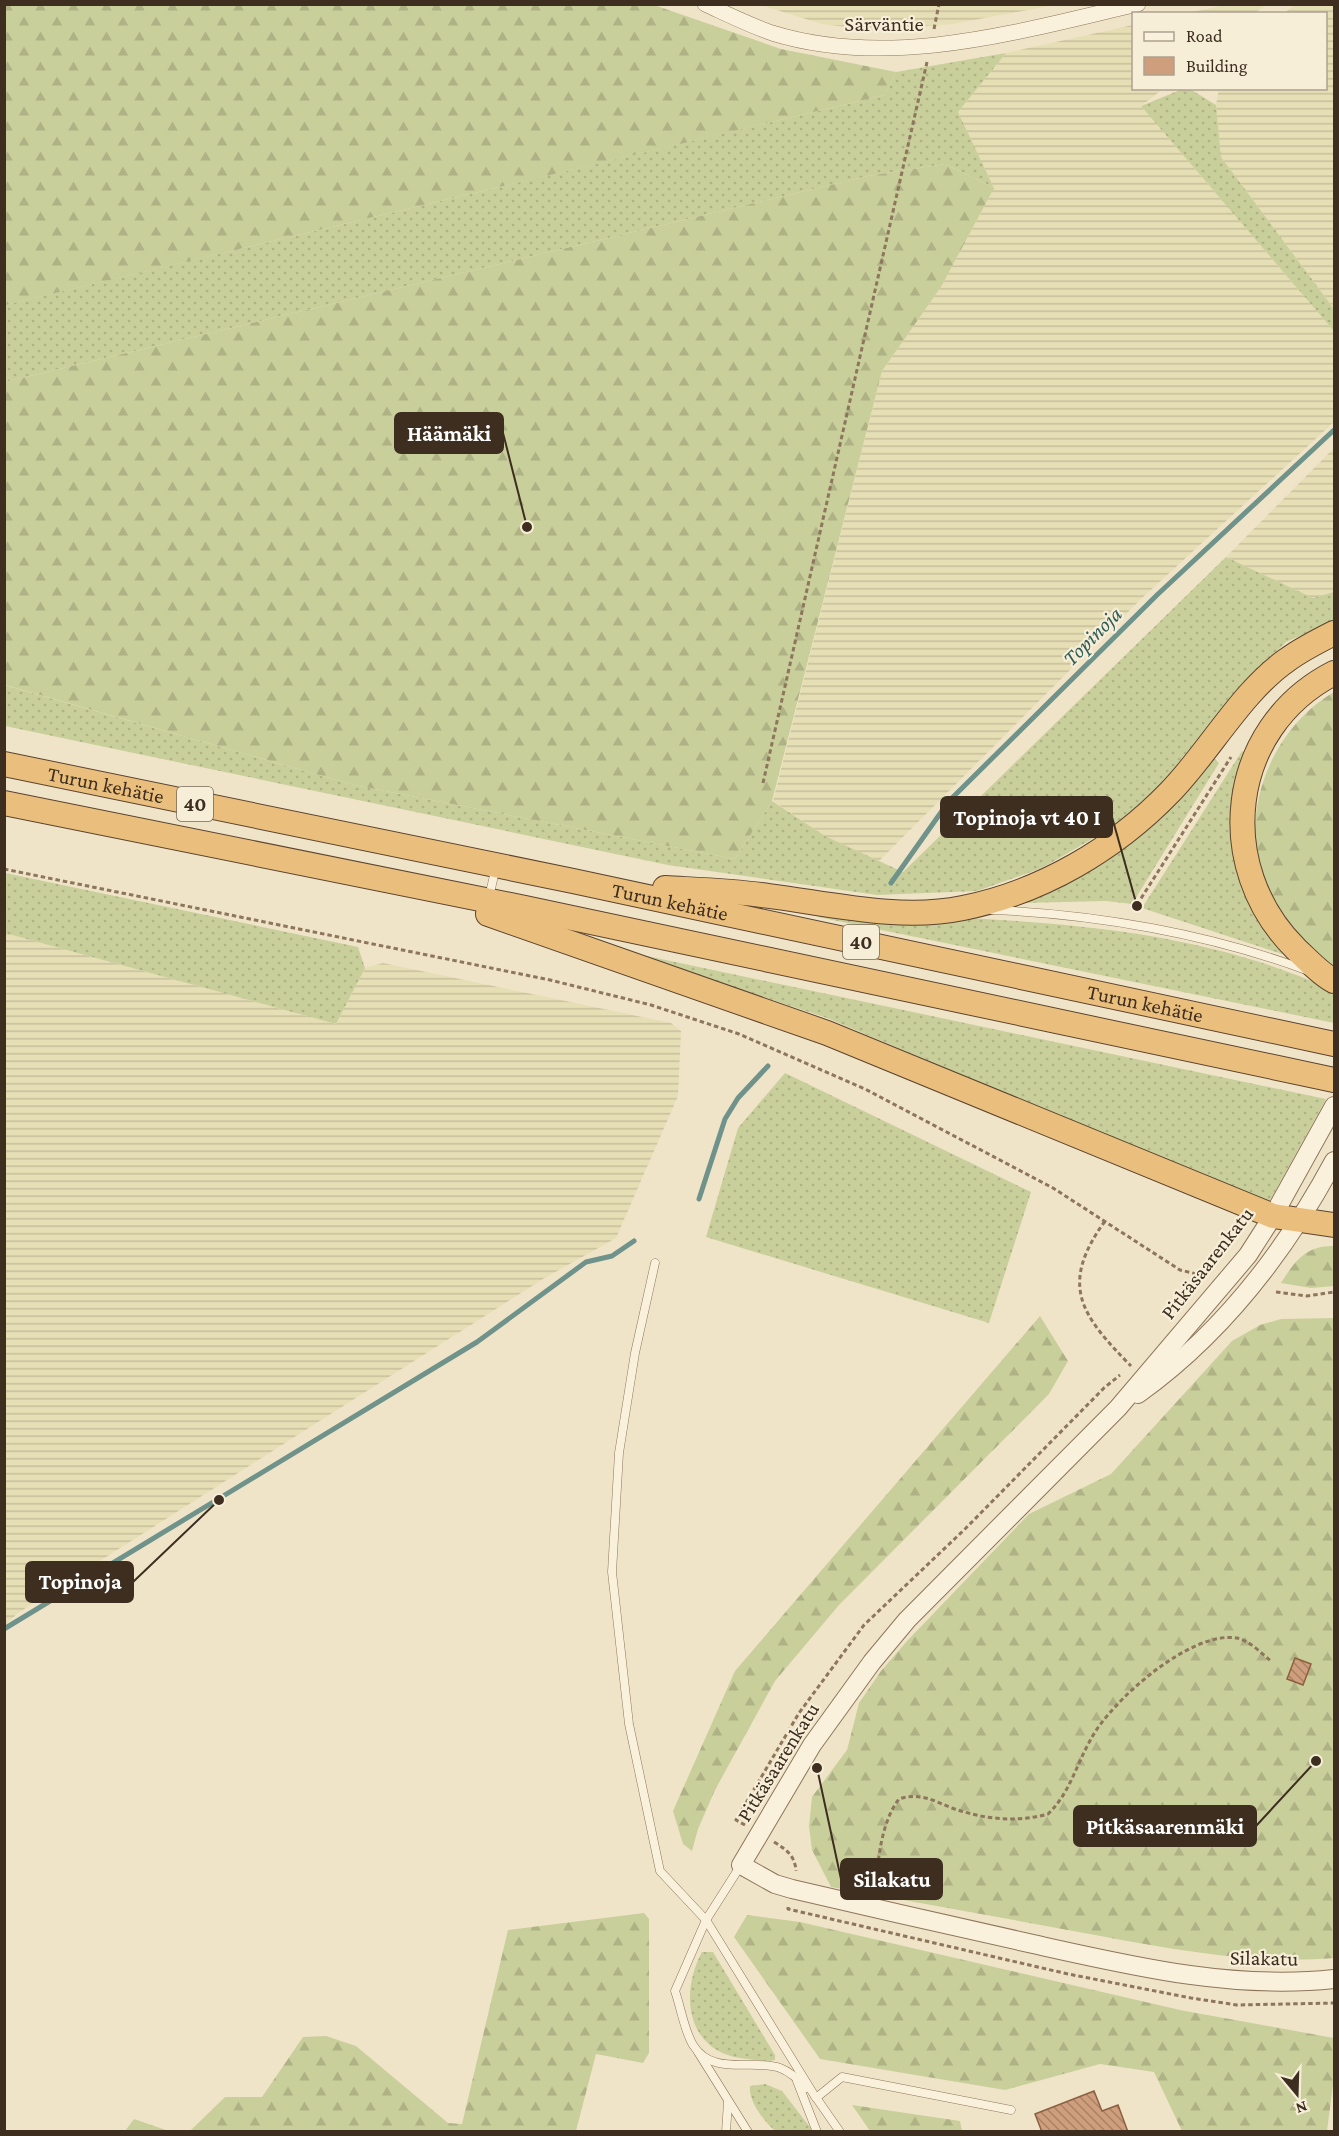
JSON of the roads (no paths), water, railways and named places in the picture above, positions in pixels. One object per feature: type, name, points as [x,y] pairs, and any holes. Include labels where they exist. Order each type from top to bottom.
[{"type":"highway","points":[[573,881],[765,895],[871,910],[918,912],[963,909],[1047,880],[1108,846],[1137,824],[1179,783],[1240,707],[1285,661],[1335,633]]},
{"type":"highway","points":[[1331,980],[1287,939],[1269,917],[1248,870],[1241,814],[1252,764],[1276,724],[1310,689],[1335,673]]},
{"type":"highway","name":"Turun kehätie","points":[[4,764],[573,881],[1335,1044]]},
{"type":"highway","name":"Turun kehätie","points":[[4,803],[488,901],[1335,1080]]},
{"type":"highway","points":[[398,883],[806,1025],[1273,1216],[1335,1225]]},
{"type":"street","name":"Särväntie","points":[[705,4],[772,33],[827,45],[873,48],[931,46],[1011,33],[1138,4]]},
{"type":"street","name":"Pitkäsaarenkatu","points":[[741,1865],[812,1745],[872,1662],[907,1620],[1118,1408],[1248,1255],[1273,1216],[1335,1106]]},
{"type":"street","name":"Pitkäsaarenkatu","points":[[1118,1408],[1168,1372],[1246,1295],[1300,1220],[1335,1161]]},
{"type":"street","name":"Silakatu","points":[[741,1865],[776,1884],[792,1889],[1101,1960],[1224,1981],[1335,1979]]},
{"type":"lane","points":[[488,901],[496,866]]},
{"type":"lane","points":[[963,909],[1047,912],[1125,925],[1236,948],[1331,980]]},
{"type":"lane","points":[[655,1263],[635,1353],[619,1453],[612,1572],[628,1724],[660,1872],[706,1920],[816,2098],[840,2132]]},
{"type":"lane","name":"Pitkäsaarenkatu","points":[[741,1865],[706,1920],[675,1991],[693,2046],[748,2132]]},
{"type":"lane","points":[[693,2046],[722,2065],[762,2065],[780,2068],[795,2077],[816,2098]]},
{"type":"lane","points":[[795,2077],[817,2132]]},
{"type":"lane","points":[[816,2098],[842,2077],[1011,2110]]},
{"type":"lane","points":[[726,2132],[728,2101]]},
{"type":"waterway","name":"Topinoja","points":[[891,883],[949,801],[1157,595],[1334,430]]},
{"type":"waterway","name":"Topinoja","points":[[699,1199],[725,1119],[738,1098],[768,1066]]},
{"type":"waterway","name":"Topinoja","points":[[4,1629],[477,1342],[586,1262],[612,1256],[634,1241]]},
{"type":"place","name":"Häämäki","points":[[527,527]]},
{"type":"place","name":"Topinoja vt 40 I","points":[[1137,906]]},
{"type":"place","name":"Topinoja","points":[[219,1500]]},
{"type":"place","name":"Pitkäsaarenmäki","points":[[1316,1761]]},
{"type":"place","name":"Silakatu","points":[[817,1768]]}]
